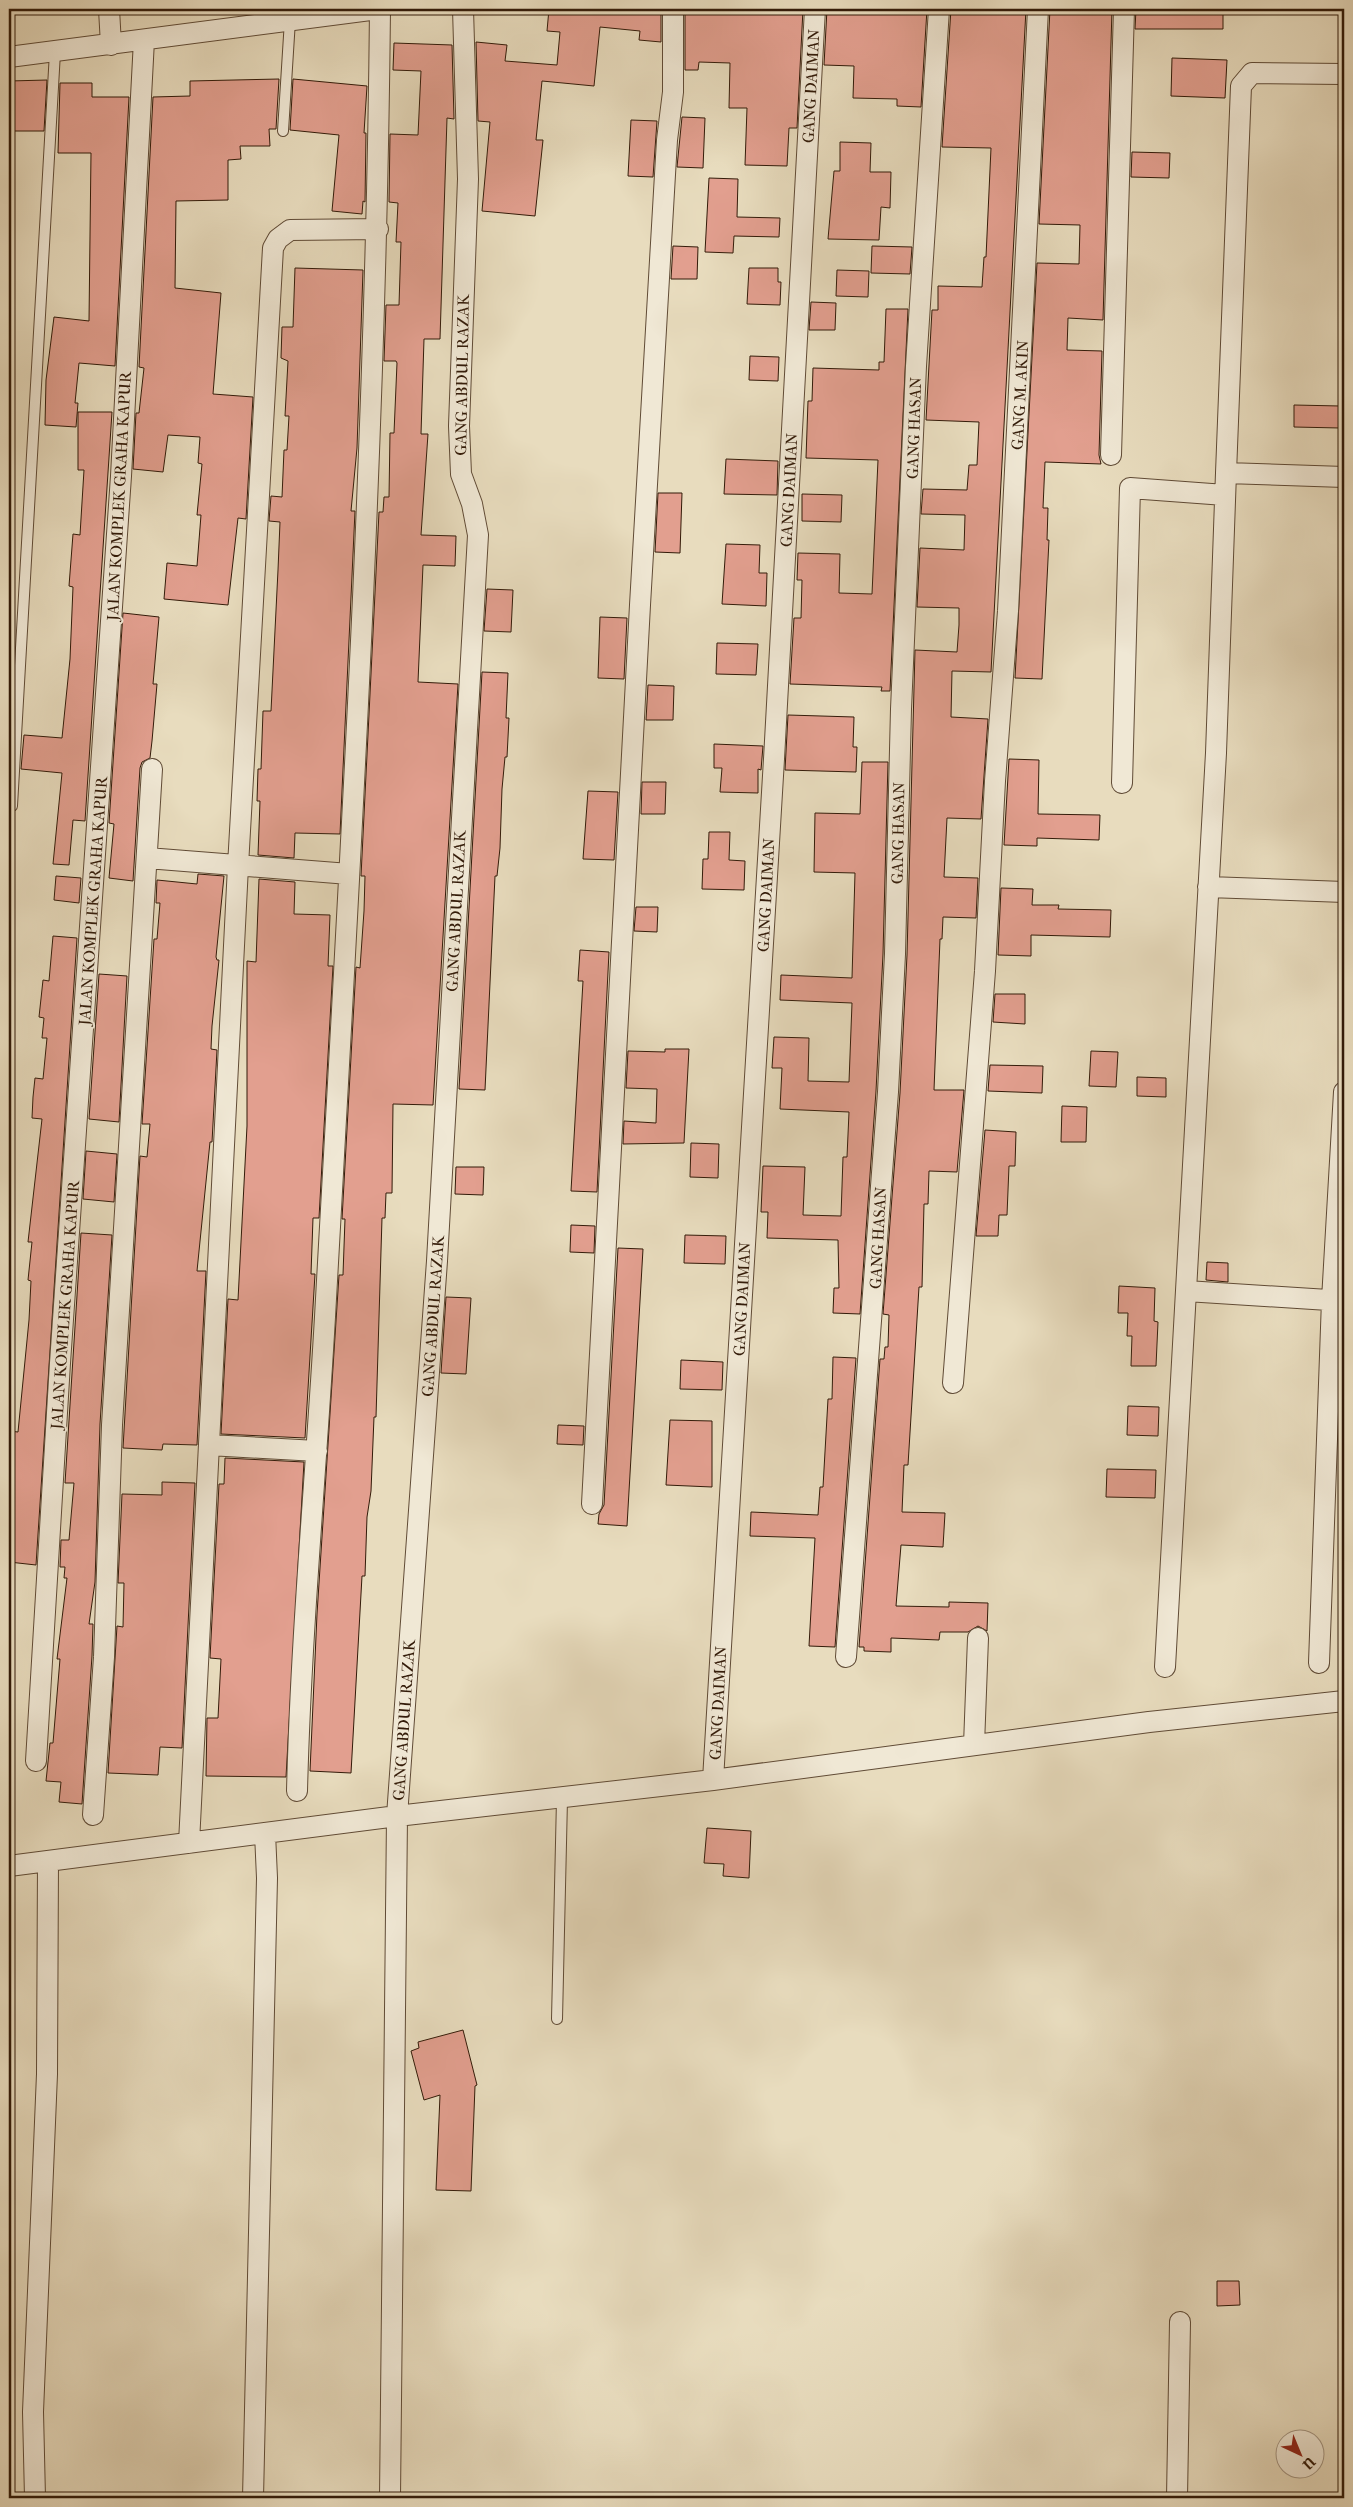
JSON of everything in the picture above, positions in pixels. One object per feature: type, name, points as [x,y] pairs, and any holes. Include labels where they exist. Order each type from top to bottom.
[{"type":"street","points":[[109,9],[110,45]]},
{"type":"street","points":[[9,49],[9,57],[379,9],[378,230],[357,746],[317,1452],[298,1735],[297,1791]]},
{"type":"street","name":"GANG ABDUL RAZAK","points":[[390,2498],[397,1816],[437,1261],[478,535],[472,504],[461,474],[458,426],[468,179],[464,9]]},
{"type":"street","points":[[592,1504],[640,605],[667,140],[673,92],[673,9]]},
{"type":"street","name":"GANG DAIMAN","points":[[713,1780],[773,779],[815,9]]},
{"type":"street","name":"GANG HASAN","points":[[846,1657],[888,1092],[895,954],[901,709],[916,366],[939,9]]},
{"type":"street","name":"GANG M. AKIN","points":[[953,1383],[983,998],[995,780],[1017,460],[1038,9]]},
{"type":"street","points":[[1111,455],[1124,9]]},
{"type":"street","name":"JALAN KOMPLEK GRAHA KAPUR","points":[[36,1761],[61,1353],[121,476],[144,40]]},
{"type":"street","points":[[1165,1667],[1216,753],[1241,86],[1252,73],[1344,74]]},
{"type":"street","points":[[189,1843],[238,866],[273,248],[278,239],[290,230],[378,230]]},
{"type":"street","points":[[1226,473],[1344,477]]},
{"type":"street","points":[[1122,783],[1130,488],[1225,495]]},
{"type":"street","points":[[93,1816],[104,1657],[112,1425],[152,769]]},
{"type":"street","points":[[148,858],[349,874]]},
{"type":"street","points":[[1208,887],[1344,892]]},
{"type":"street","points":[[1319,1663],[1338,1300],[1344,1092]]},
{"type":"street","points":[[1186,1291],[1338,1300]]},
{"type":"street","points":[[209,1445],[317,1452]]},
{"type":"street","points":[[974,1745],[978,1638]]},
{"type":"street","points":[[9,1866],[397,1816],[562,1799],[713,1780],[1149,1722],[1344,1701]]},
{"type":"street","points":[[252,2498],[268,1878],[265,1833]]},
{"type":"street","points":[[35,2498],[33,2412],[48,2074],[48,1861]]},
{"type":"street","points":[[1177,2498],[1180,2322]]},
{"type":"lane","points":[[283,131],[290,20]]},
{"type":"lane","points":[[12,806],[55,52]]},
{"type":"lane","points":[[557,2019],[562,1799]]},
{"type":"building","points":[[549,9],[661,9],[661,42],[639,40],[640,31],[600,27],[594,86],[542,81],[536,140],[543,140],[535,216],[482,211],[490,122],[478,121],[476,42],[507,45],[505,61],[557,65],[560,32],[547,31]]},
{"type":"building","points":[[685,9],[803,9],[797,128],[789,128],[787,166],[745,165],[747,108],[729,108],[730,63],[699,62],[698,70],[685,70]]},
{"type":"building","points":[[827,9],[927,9],[921,107],[897,106],[897,99],[853,98],[854,66],[824,65]]},
{"type":"building","points":[[951,9],[1026,9],[991,672],[952,671],[951,717],[988,719],[981,819],[947,818],[944,877],[978,878],[976,918],[943,917],[942,939],[940,939],[934,1090],[964,1090],[957,1172],[929,1171],[928,1204],[924,1204],[922,1287],[919,1287],[908,1465],[904,1465],[902,1512],[945,1513],[943,1547],[901,1545],[896,1606],[949,1607],[949,1602],[988,1603],[987,1631],[978,1626],[968,1632],[940,1632],[939,1640],[891,1638],[891,1652],[864,1651],[864,1647],[859,1647],[880,1359],[884,1359],[885,1347],[888,1347],[889,1315],[883,1314],[900,1093],[907,955],[915,650],[957,652],[959,625],[959,608],[917,607],[920,548],[964,550],[965,515],[921,514],[923,489],[967,490],[969,465],[977,465],[979,422],[926,420],[932,310],[938,310],[938,286],[982,287],[984,257],[986,257],[991,148],[942,147]]},
{"type":"building","points":[[1050,9],[1112,9],[1103,320],[1068,318],[1067,350],[1102,351],[1099,455],[1101,464],[1045,462],[1043,508],[1048,508],[1047,540],[1049,540],[1042,679],[1015,678],[1037,263],[1079,264],[1080,225],[1039,224]]},
{"type":"building","points":[[1136,9],[1223,9],[1223,29],[1135,29]]},
{"type":"building","points":[[394,43],[452,45],[454,119],[447,118],[440,339],[424,339],[421,434],[428,434],[421,535],[456,536],[455,566],[423,565],[418,682],[458,684],[433,1105],[393,1104],[392,1193],[386,1193],[385,1218],[382,1218],[376,1417],[374,1417],[371,1491],[367,1517],[365,1576],[362,1576],[351,1773],[310,1771],[317,1614],[339,1275],[343,1275],[345,1219],[342,1219],[356,967],[360,968],[364,911],[365,876],[361,876],[379,512],[383,512],[384,497],[389,497],[390,433],[394,433],[397,363],[396,361],[384,361],[386,305],[399,305],[401,242],[396,242],[398,203],[389,202],[390,134],[418,135],[421,71],[393,70]]},
{"type":"building","points":[[1172,58],[1227,60],[1225,98],[1171,96]]},
{"type":"building","points":[[279,79],[276,129],[269,129],[270,146],[240,146],[241,159],[228,160],[228,200],[176,201],[175,288],[221,293],[213,394],[253,397],[246,519],[238,518],[228,605],[164,599],[167,563],[197,566],[201,515],[197,515],[202,464],[198,463],[200,437],[168,435],[163,472],[133,469],[136,413],[139,413],[144,368],[139,367],[153,97],[190,96],[190,81]]},
{"type":"building","points":[[293,79],[367,86],[364,133],[366,133],[365,202],[363,201],[362,214],[332,211],[339,135],[290,130]]},
{"type":"building","points":[[47,80],[44,131],[10,131],[9,81]]},
{"type":"building","points":[[60,83],[92,83],[92,97],[129,97],[115,366],[79,363],[75,403],[78,403],[76,427],[45,425],[46,380],[54,317],[89,321],[91,153],[58,153]]},
{"type":"building","points":[[682,117],[705,118],[703,168],[677,167]]},
{"type":"building","points":[[631,120],[657,121],[653,177],[628,176]]},
{"type":"building","points":[[840,142],[871,143],[870,172],[891,172],[890,208],[881,207],[879,240],[828,239],[834,171],[840,171]]},
{"type":"building","points":[[1132,152],[1170,153],[1169,178],[1131,177]]},
{"type":"building","points":[[709,178],[738,179],[737,217],[780,218],[779,237],[734,236],[733,253],[705,252]]},
{"type":"building","points":[[673,246],[698,247],[697,279],[671,279]]},
{"type":"building","points":[[872,246],[912,247],[910,274],[871,273]]},
{"type":"building","points":[[295,268],[363,270],[357,448],[351,511],[355,511],[340,834],[295,833],[294,858],[258,855],[260,801],[257,801],[258,769],[261,769],[263,711],[271,711],[278,570],[280,522],[269,521],[271,496],[282,497],[284,450],[287,450],[289,416],[285,416],[288,361],[281,358],[282,327],[293,327]]},
{"type":"building","points":[[749,268],[778,268],[778,282],[781,282],[780,305],[747,304]]},
{"type":"building","points":[[837,270],[869,271],[868,297],[836,296]]},
{"type":"building","points":[[811,302],[836,303],[835,330],[809,330]]},
{"type":"building","points":[[886,309],[908,309],[890,691],[881,691],[882,687],[790,684],[794,618],[801,618],[802,580],[797,580],[798,553],[840,554],[839,593],[872,594],[878,460],[806,458],[808,401],[812,401],[813,368],[879,370],[879,362],[884,362]]},
{"type":"building","points":[[750,356],[779,357],[778,381],[749,380]]},
{"type":"building","points":[[1294,405],[1340,406],[1340,428],[1294,427]]},
{"type":"building","points":[[78,412],[112,412],[85,821],[73,820],[69,865],[53,864],[62,773],[21,769],[24,735],[62,738],[70,659],[73,587],[69,586],[73,534],[80,535],[84,470],[78,470]]},
{"type":"building","points":[[726,459],[778,461],[777,495],[724,494]]},
{"type":"building","points":[[658,493],[682,493],[680,553],[655,552]]},
{"type":"building","points":[[802,494],[842,495],[841,522],[802,521]]},
{"type":"building","points":[[726,544],[760,545],[759,573],[767,573],[766,606],[722,604]]},
{"type":"building","points":[[487,589],[513,590],[511,632],[484,631]]},
{"type":"building","points":[[123,613],[159,617],[153,684],[157,684],[152,741],[150,758],[142,762],[140,768],[133,881],[109,878],[114,824],[109,823]]},
{"type":"building","points":[[600,617],[627,618],[624,679],[598,678]]},
{"type":"building","points":[[717,643],[758,644],[756,675],[716,674]]},
{"type":"building","points":[[482,672],[508,673],[506,718],[509,718],[507,757],[505,757],[502,789],[500,848],[497,876],[495,876],[485,1090],[459,1089]]},
{"type":"building","points":[[648,685],[674,686],[673,720],[646,720]]},
{"type":"building","points":[[788,715],[854,717],[853,747],[857,747],[856,772],[785,770]]},
{"type":"building","points":[[714,744],[763,746],[761,770],[758,769],[758,793],[720,792],[722,768],[714,768]]},
{"type":"building","points":[[1009,759],[1039,760],[1038,814],[1100,815],[1099,840],[1037,838],[1037,846],[1004,845]]},
{"type":"building","points":[[862,762],[888,762],[883,954],[876,1091],[860,1314],[833,1313],[834,1288],[839,1288],[838,1240],[767,1238],[768,1212],[761,1212],[763,1166],[805,1167],[803,1215],[841,1216],[843,1157],[847,1157],[849,1112],[780,1109],[782,1068],[772,1068],[774,1037],[809,1038],[808,1081],[849,1082],[852,1003],[780,1000],[781,975],[852,978],[855,873],[814,872],[815,813],[860,814]]},
{"type":"building","points":[[642,782],[666,782],[665,814],[641,814]]},
{"type":"building","points":[[588,791],[618,792],[614,860],[583,859]]},
{"type":"building","points":[[709,832],[730,832],[729,860],[745,861],[744,890],[702,889],[703,859],[708,859]]},
{"type":"building","points":[[198,874],[224,876],[216,957],[219,960],[212,1026],[211,1049],[217,1050],[212,1142],[210,1142],[197,1271],[206,1271],[197,1445],[163,1444],[162,1450],[123,1448],[140,1156],[147,1157],[150,1124],[142,1124],[154,939],[157,939],[160,903],[156,903],[157,880],[197,884]]},
{"type":"building","points":[[56,876],[81,878],[79,903],[54,900]]},
{"type":"building","points":[[259,879],[295,882],[294,914],[330,915],[328,966],[333,966],[319,1218],[313,1218],[311,1274],[315,1274],[305,1438],[221,1434],[228,1299],[238,1300],[247,1126],[247,961],[256,962]]},
{"type":"building","points":[[1001,888],[1033,889],[1032,905],[1059,905],[1058,909],[1111,910],[1110,937],[1031,935],[1031,956],[998,955]]},
{"type":"building","points":[[636,907],[658,907],[657,932],[634,931]]},
{"type":"building","points":[[53,936],[77,938],[36,1565],[9,1562],[11,1523],[9,1522],[9,1431],[18,1432],[29,1320],[31,1281],[28,1280],[32,1242],[28,1242],[42,1119],[32,1118],[33,1097],[35,1078],[43,1079],[47,1038],[42,1038],[44,1018],[39,1017],[43,980],[49,981]]},
{"type":"building","points":[[580,950],[609,952],[597,1192],[571,1191],[583,981],[578,981]]},
{"type":"building","points":[[99,974],[127,976],[119,1122],[89,1119]]},
{"type":"building","points":[[995,994],[1025,994],[1025,1024],[993,1022]]},
{"type":"building","points":[[665,1049],[689,1049],[684,1143],[623,1144],[624,1121],[656,1123],[657,1089],[626,1088],[628,1051],[665,1052]]},
{"type":"building","points":[[1091,1051],[1118,1052],[1116,1087],[1089,1086]]},
{"type":"building","points":[[990,1065],[1043,1066],[1042,1093],[988,1091]]},
{"type":"building","points":[[1137,1077],[1166,1078],[1166,1097],[1137,1096]]},
{"type":"building","points":[[1062,1106],[1087,1107],[1086,1142],[1061,1142]]},
{"type":"building","points":[[985,1130],[1016,1132],[1015,1166],[1009,1166],[1007,1215],[999,1215],[998,1236],[976,1236]]},
{"type":"building","points":[[691,1143],[719,1144],[718,1178],[690,1177]]},
{"type":"building","points":[[86,1151],[117,1154],[114,1202],[83,1199]]},
{"type":"building","points":[[456,1167],[484,1167],[483,1195],[455,1194]]},
{"type":"building","points":[[571,1225],[595,1226],[594,1253],[570,1252]]},
{"type":"building","points":[[81,1233],[112,1235],[100,1424],[95,1582],[89,1624],[93,1624],[92,1656],[82,1804],[59,1802],[61,1782],[46,1781],[50,1743],[53,1743],[60,1659],[57,1659],[67,1578],[64,1578],[65,1567],[60,1567],[61,1540],[69,1540],[74,1483],[65,1483]]},
{"type":"building","points":[[685,1235],[726,1236],[725,1264],[684,1263]]},
{"type":"building","points":[[618,1248],[643,1249],[627,1526],[598,1524],[599,1514],[604,1505]]},
{"type":"building","points":[[1207,1262],[1228,1263],[1228,1282],[1206,1280]]},
{"type":"building","points":[[1119,1286],[1155,1288],[1154,1321],[1158,1322],[1156,1366],[1131,1366],[1132,1336],[1127,1336],[1128,1313],[1118,1313]]},
{"type":"building","points":[[446,1297],[471,1298],[466,1374],[441,1373]]},
{"type":"building","points":[[833,1357],[856,1358],[835,1647],[809,1646],[815,1538],[750,1536],[751,1512],[818,1515],[820,1487],[823,1487],[828,1399],[832,1399]]},
{"type":"building","points":[[681,1360],[723,1362],[722,1390],[680,1389]]},
{"type":"building","points":[[1128,1406],[1159,1407],[1158,1436],[1127,1435]]},
{"type":"building","points":[[670,1420],[712,1421],[712,1487],[666,1485]]},
{"type":"building","points":[[558,1425],[584,1426],[583,1445],[557,1444]]},
{"type":"building","points":[[225,1458],[304,1462],[286,1777],[206,1776],[207,1718],[218,1718],[221,1659],[210,1658],[219,1484],[224,1484]]},
{"type":"building","points":[[1107,1469],[1156,1470],[1155,1498],[1106,1497]]},
{"type":"building","points":[[162,1482],[195,1483],[182,1748],[160,1747],[158,1775],[108,1773],[117,1626],[123,1627],[124,1583],[118,1583],[122,1494],[162,1495]]},
{"type":"building","points":[[707,1828],[751,1831],[749,1878],[723,1876],[724,1864],[704,1863]]},
{"type":"building","points":[[463,2030],[477,2085],[475,2086],[471,2191],[436,2190],[440,2095],[424,2100],[411,2051],[419,2048],[418,2042]]},
{"type":"building","points":[[1217,2281],[1239,2281],[1240,2305],[1217,2306]]}]
